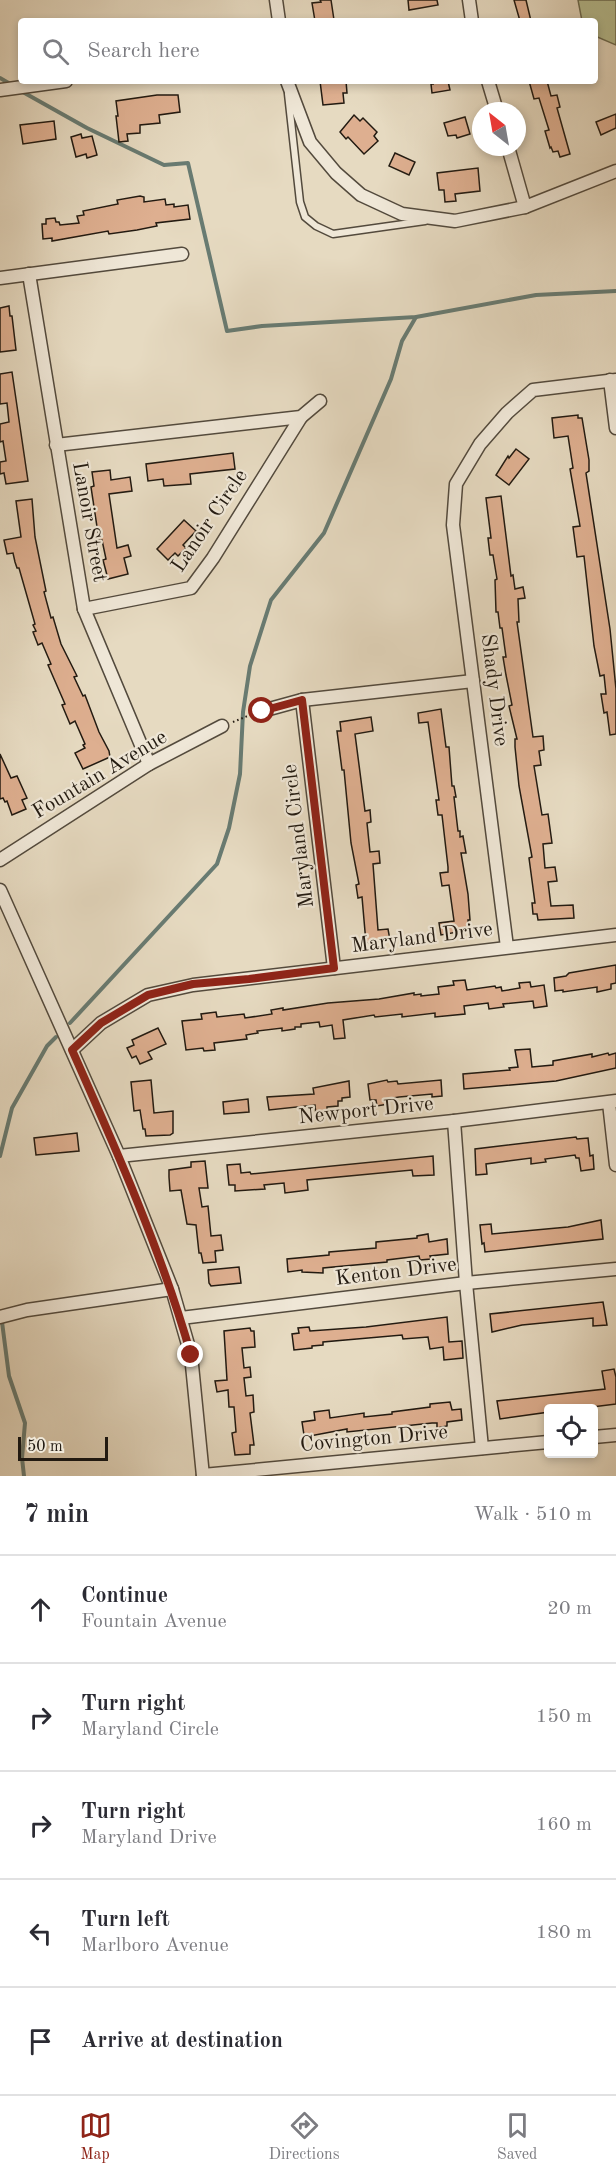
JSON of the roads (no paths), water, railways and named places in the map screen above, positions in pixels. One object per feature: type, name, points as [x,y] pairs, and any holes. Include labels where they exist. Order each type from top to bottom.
[{"type":"street","points":[[276,0],[279,18]]},
{"type":"street","points":[[469,0],[472,18]]},
{"type":"street","points":[[0,90],[44,84]]},
{"type":"street","points":[[288,84],[310,142],[336,173],[361,195],[402,214],[455,221],[525,207],[616,171]]},
{"type":"street","points":[[489,84],[494,102]]},
{"type":"street","points":[[511,156],[525,207]]},
{"type":"street","points":[[0,278],[182,254]]},
{"type":"street","name":"Lanoir Street","points":[[29,274],[84,609],[149,764]]},
{"type":"street","points":[[613,380],[616,428]]},
{"type":"street","name":"Shady Drive","points":[[507,947],[453,525],[456,484],[480,444],[507,413],[533,390],[613,380]]},
{"type":"street","name":"Lanoir Circle","points":[[84,609],[191,588],[213,558],[301,417],[320,401]]},
{"type":"street","points":[[56,445],[301,417]]},
{"type":"street","points":[[262,711],[302,700],[473,681]]},
{"type":"street","name":"Maryland Circle","points":[[302,700],[334,968]]},
{"type":"street","name":"Fountain Avenue","points":[[0,860],[149,764],[222,726]]},
{"type":"street","points":[[0,890],[119,1156],[172,1289],[191,1355],[203,1475]]},
{"type":"street","name":"Maryland Drive","points":[[72,1050],[101,1023],[148,995],[193,984],[616,935]]},
{"type":"street","points":[[613,1102],[616,1166]]},
{"type":"street","name":"Newport Drive","points":[[119,1156],[613,1102]]},
{"type":"street","points":[[454,1121],[466,1283],[482,1449]]},
{"type":"street","name":"Kenton Drive","points":[[181,1318],[466,1283],[616,1269]]},
{"type":"street","points":[[0,1317],[27,1310],[172,1289]]},
{"type":"street","points":[[598,1437],[616,1435]]},
{"type":"street","name":"Covington Drive","points":[[203,1475],[544,1443]]},
{"type":"lane","points":[[287,84],[300,202],[305,217],[316,226],[333,234],[441,219]]},
{"type":"waterway","points":[[0,78],[12,85]]},
{"type":"waterway","points":[[21,91],[87,128],[164,165],[188,163],[227,331],[262,326],[416,317],[536,295],[616,291]]},
{"type":"waterway","points":[[70,1023],[217,864],[229,828],[240,774],[243,712],[250,666],[271,600],[324,533],[391,379],[402,341],[416,317]]},
{"type":"waterway","points":[[0,1156],[12,1108],[47,1046],[56,1037]]},
{"type":"waterway","points":[[2,1322],[9,1376],[25,1423],[22,1458],[24,1476]]}]
